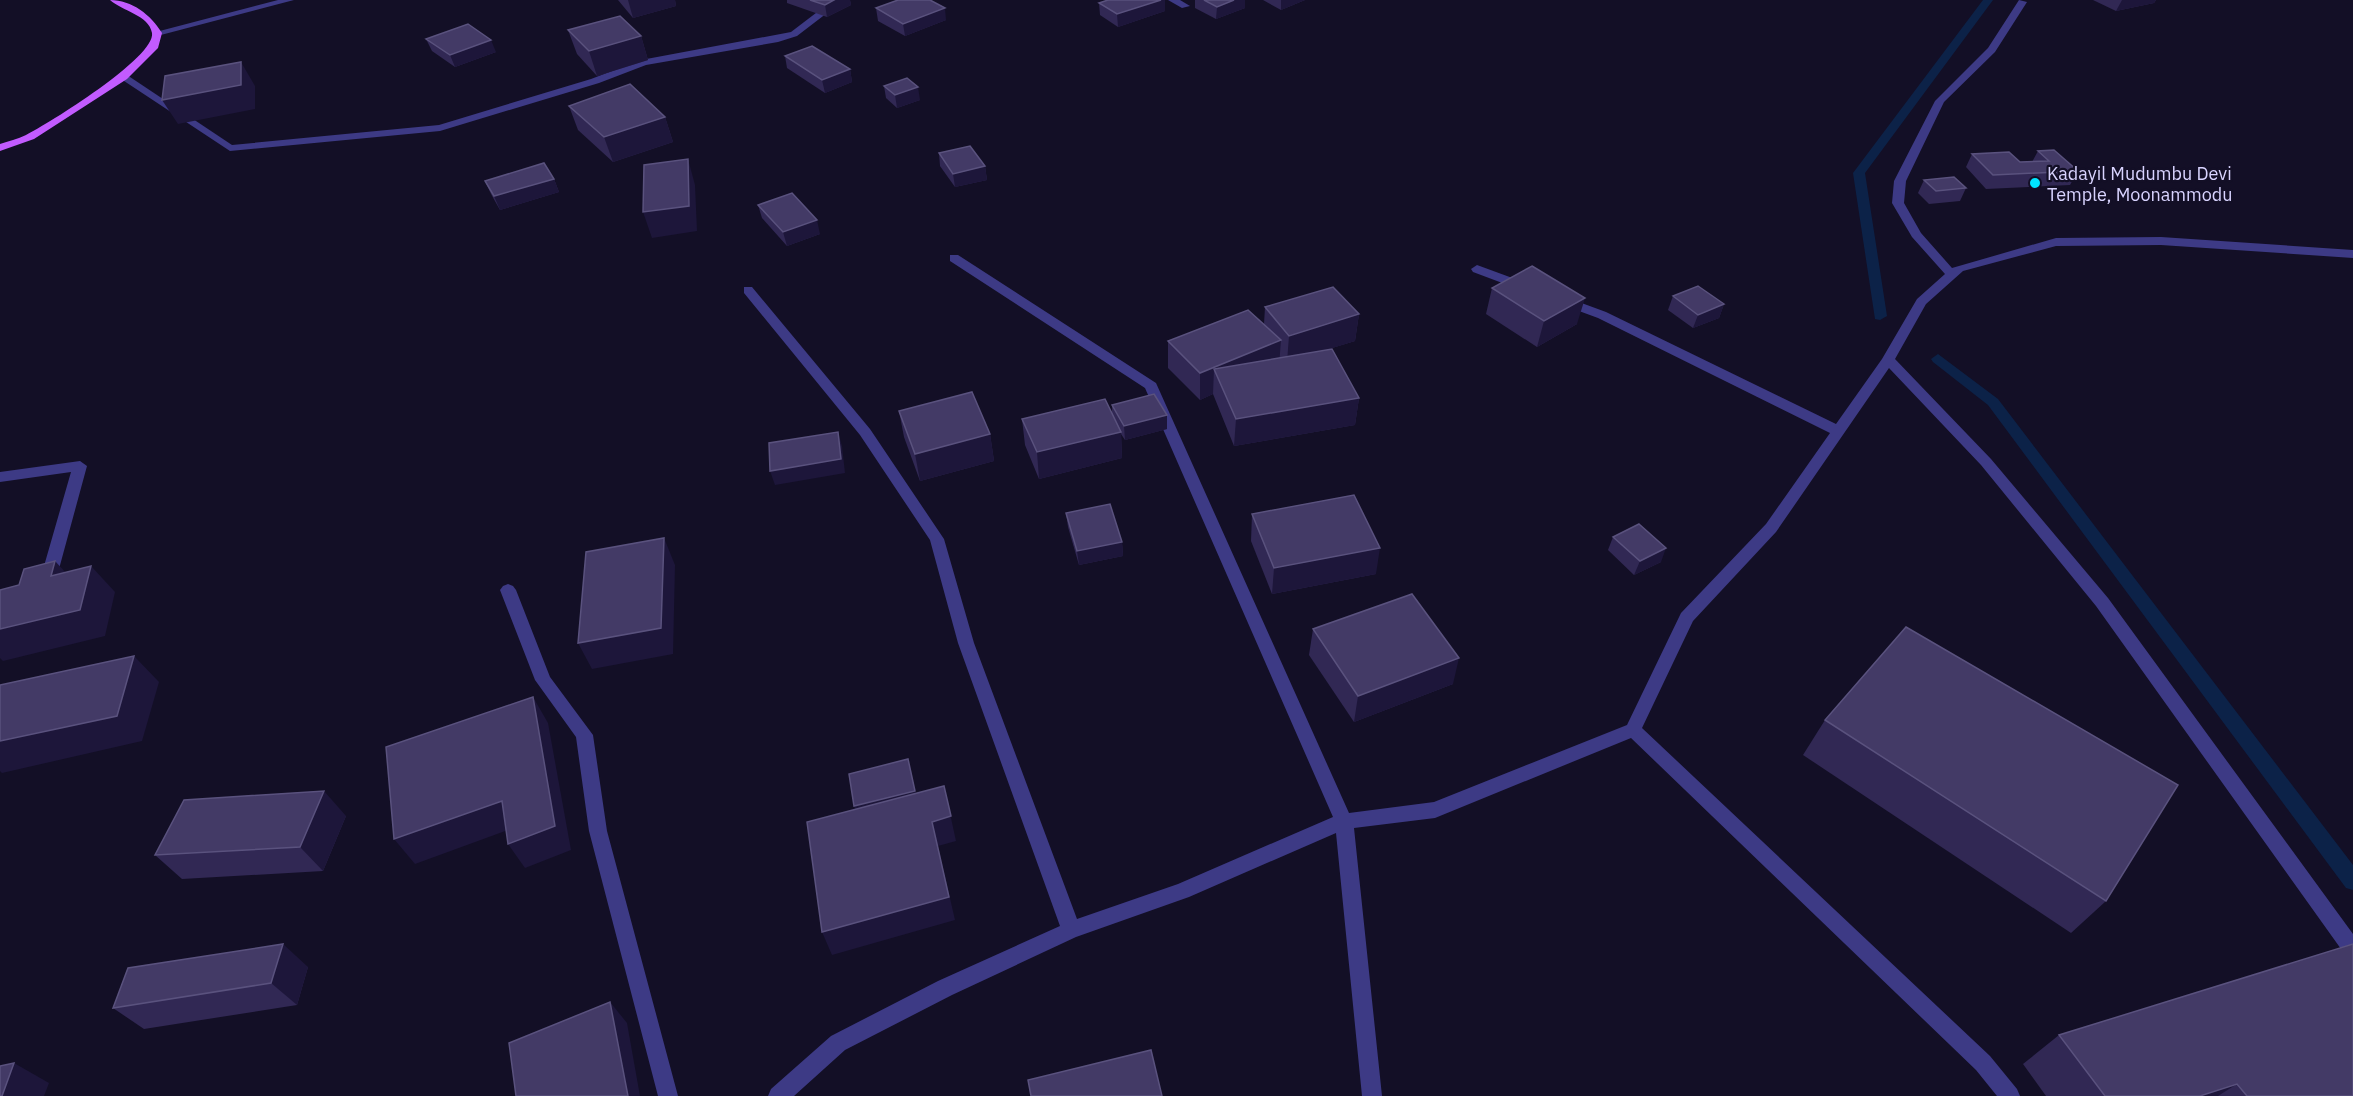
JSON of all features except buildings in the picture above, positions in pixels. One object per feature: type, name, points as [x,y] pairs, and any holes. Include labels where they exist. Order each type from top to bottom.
[{"type":"main road","points":[[0,148],[30,137],[123,77],[154,46],[157,33],[148,19],[115,0]]},
{"type":"street","points":[[157,33],[289,0]]},
{"type":"street","points":[[123,77],[230,148],[440,128],[595,81],[644,62],[778,39],[794,34],[839,0]]},
{"type":"street","points":[[1173,0],[1185,6]]},
{"type":"street","points":[[1952,275],[1912,227],[1898,202],[1900,181],[1940,101],[1992,50],[2022,2]]},
{"type":"street","points":[[778,1096],[838,1043],[945,988],[1071,930],[1182,891],[1344,821],[1435,810],[1633,730],[1688,617],[1771,528],[1888,360],[1921,302],[1959,268],[2056,242],[2161,241],[2353,254]]},
{"type":"street","points":[[954,258],[1151,386],[1344,821],[1372,1096]]},
{"type":"street","points":[[1477,269],[1602,315],[1838,431]]},
{"type":"street","points":[[748,290],[865,432],[937,539],[966,643],[1071,930]]},
{"type":"street","points":[[1888,360],[1986,462],[2102,602],[2353,950]]},
{"type":"street","points":[[0,477],[80,466],[47,581]]},
{"type":"street","points":[[508,590],[543,680],[584,735],[598,831],[668,1096]]},
{"type":"street","points":[[1633,730],[1983,1063],[2010,1096]]},
{"type":"waterway","points":[[1880,316],[1859,173],[1988,0]]},
{"type":"waterway","points":[[1938,359],[1993,402],[2353,881]]},
{"type":"place","name":"Kadayil Mudumbu Devi Temple, Moonammodu","points":[[2035,183]]}]
